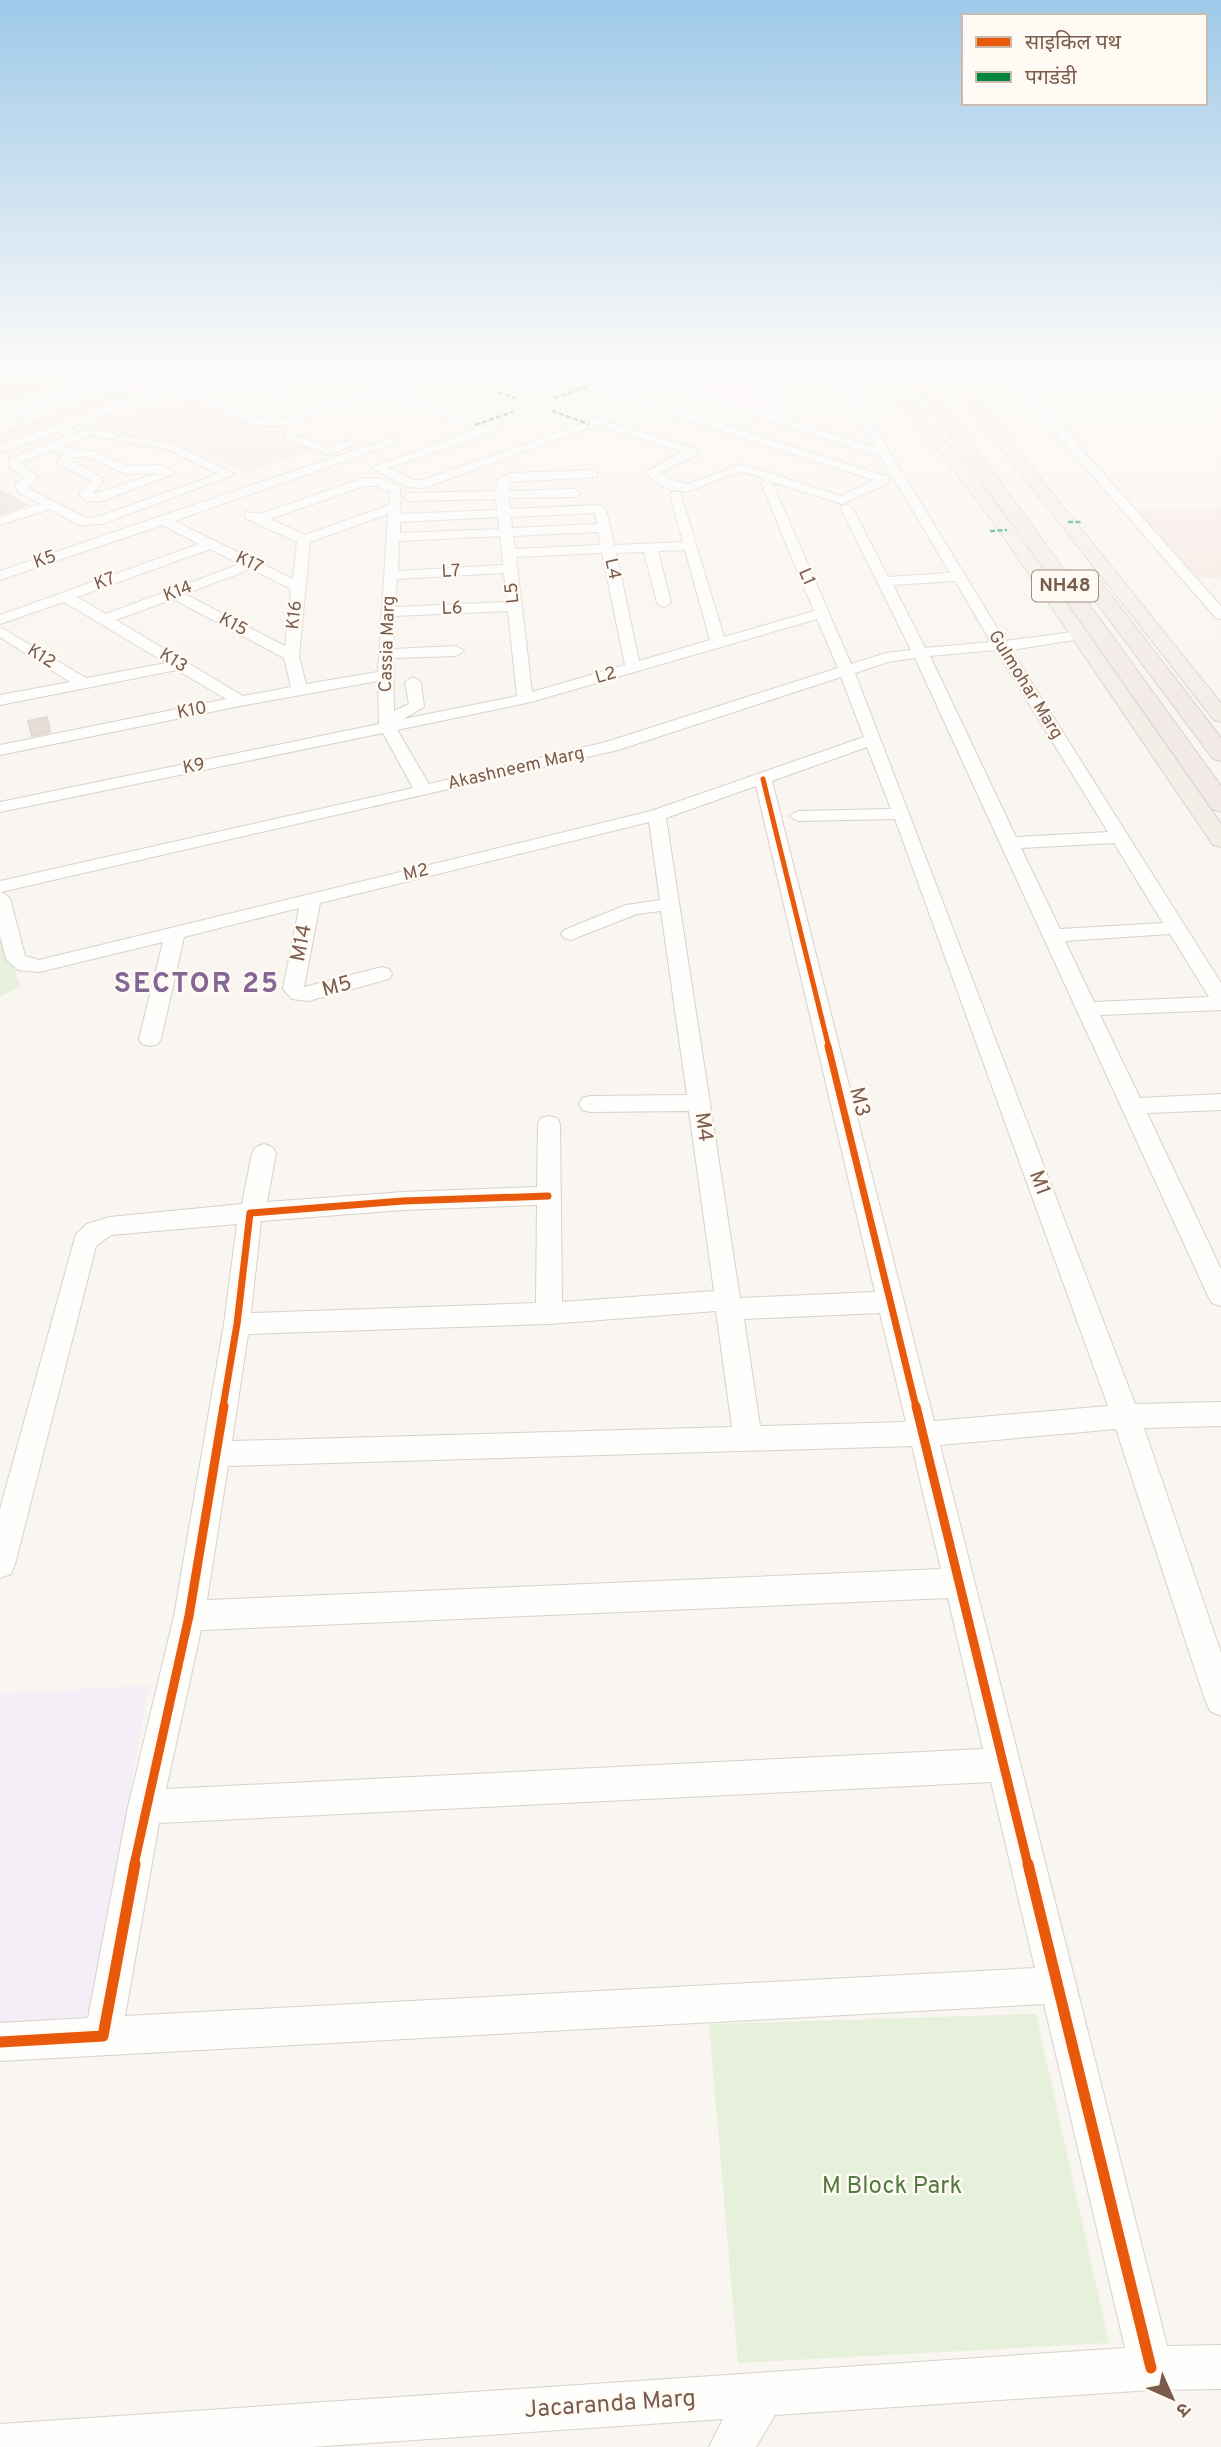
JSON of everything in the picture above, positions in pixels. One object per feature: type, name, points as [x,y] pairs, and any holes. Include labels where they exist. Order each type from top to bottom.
[{"type":"highway","name":"NH48","points":[[991,481],[1221,804]]},
{"type":"highway","name":"NH48","points":[[1015,481],[1221,754]]},
{"type":"main road","points":[[970,481],[1007,530],[1221,839]]},
{"type":"main road","points":[[1036,481],[1221,716]]},
{"type":"street","points":[[35,481],[21,488],[84,522],[93,522],[209,481]]},
{"type":"street","points":[[98,481],[85,494],[90,498],[144,481]]},
{"type":"street","name":"K5","points":[[0,576],[276,481]]},
{"type":"street","points":[[406,481],[425,484],[433,481]]},
{"type":"street","name":"L4","points":[[503,481],[503,491]]},
{"type":"street","name":"L4","points":[[595,481],[633,668]]},
{"type":"street","points":[[668,481],[682,488],[693,489],[711,481]]},
{"type":"street","points":[[785,481],[842,500],[882,481]]},
{"type":"street","points":[[794,484],[800,481]]},
{"type":"street","name":"Gulmohar Marg","points":[[902,481],[1221,1002]]},
{"type":"street","points":[[1105,481],[1221,615]]},
{"type":"street","points":[[258,519],[364,482],[378,482],[395,503],[504,513],[600,509]]},
{"type":"street","name":"L1","points":[[767,483],[846,670]]},
{"type":"street","points":[[219,501],[304,540],[395,503],[503,491],[583,493]]},
{"type":"street","name":"L5","points":[[503,491],[525,699]]},
{"type":"street","points":[[676,495],[718,642]]},
{"type":"street","name":"Cassia Marg","points":[[395,503],[385,654],[387,724],[423,790]]},
{"type":"street","points":[[0,522],[51,505]]},
{"type":"street","points":[[847,509],[920,652],[1221,1296]]},
{"type":"street","name":"K17","points":[[162,520],[298,587]]},
{"type":"street","points":[[393,537],[604,528]]},
{"type":"street","name":"K16","points":[[300,691],[291,656],[304,540]]},
{"type":"street","name":"K7","points":[[0,620],[211,544]]},
{"type":"street","points":[[509,553],[691,546]]},
{"type":"street","points":[[650,548],[664,603]]},
{"type":"street","name":"K14","points":[[106,619],[251,564]]},
{"type":"street","name":"L7","points":[[391,575],[510,569]]},
{"type":"street","points":[[884,581],[960,577]]},
{"type":"street","name":"K15","points":[[175,594],[291,656]]},
{"type":"street","name":"K13","points":[[65,596],[240,701]]},
{"type":"street","name":"L6","points":[[389,612],[514,606]]},
{"type":"street","name":"L2","points":[[387,724],[525,699],[821,613]]},
{"type":"street","name":"K12","points":[[0,631],[83,683]]},
{"type":"street","name":"Akashneem Marg","points":[[0,887],[612,746],[846,670],[920,652],[1084,642]]},
{"type":"street","points":[[385,654],[456,651]]},
{"type":"street","points":[[0,700],[179,665]]},
{"type":"street","name":"M1","points":[[846,670],[1126,1416],[1219,1682]]},
{"type":"street","name":"K10","points":[[0,750],[240,701],[385,675]]},
{"type":"street","points":[[387,724],[418,703],[413,682]]},
{"type":"street","name":"K9","points":[[0,807],[387,724]]},
{"type":"street","name":"M2","points":[[0,898],[16,959],[25,965],[39,966],[657,816],[872,740]]},
{"type":"street","name":"M3","points":[[763,779],[1151,2368]]},
{"type":"street","points":[[798,816],[900,814]]},
{"type":"street","name":"M4","points":[[657,816],[748,1439]]},
{"type":"street","points":[[1010,843],[1119,837]]},
{"type":"street","name":"M14","points":[[293,989],[311,898]]},
{"type":"street","points":[[571,934],[634,909],[670,904]]},
{"type":"street","points":[[1054,936],[1175,929]]},
{"type":"street","points":[[150,1039],[175,932]]},
{"type":"street","name":"M5","points":[[293,989],[299,994],[309,995],[382,974]]},
{"type":"street","points":[[1087,1009],[1221,1002]]},
{"type":"street","points":[[1132,1105],[1221,1102]]},
{"type":"street","points":[[590,1104],[699,1103]]},
{"type":"street","points":[[549,1124],[549,1313]]},
{"type":"street","points":[[103,2036],[145,1807],[189,1616],[237,1324],[252,1213],[264,1153]]},
{"type":"street","points":[[0,1564],[85,1241],[96,1231],[110,1226],[403,1201],[548,1196]]},
{"type":"street","points":[[237,1324],[728,1304],[889,1302]]},
{"type":"street","points":[[215,1454],[921,1434],[1126,1416],[1221,1414]]},
{"type":"street","points":[[189,1616],[958,1583]]},
{"type":"street","points":[[145,1807],[1003,1765]]},
{"type":"street","points":[[0,2042],[1057,1986]]},
{"type":"street","name":"Jacaranda Marg","points":[[0,2446],[1151,2368],[1221,2367]]},
{"type":"street","points":[[731,2447],[763,2395]]},
{"type":"shaded area","points":[[1221,508],[1221,577],[1196,578],[1137,511]]},
{"type":"shaded area","points":[[149,1685],[90,2016],[0,2023],[0,1694]]},
{"type":"green space","points":[[0,925],[20,986],[0,997]]},
{"type":"green space","name":"M Block Park","points":[[1036,2014],[1109,2343],[738,2363],[709,2024]]},
{"type":"building","points":[[0,490],[26,505],[0,514]]},
{"type":"building","points":[[47,717],[50,732],[32,736],[28,721]]},
{"type":"marked path","points":[[1068,522],[1082,522]]},
{"type":"marked path","points":[[990,531],[1007,530]]},
{"type":"cycle path","points":[[763,779],[1151,2368]]},
{"type":"cycle path","points":[[0,2042],[103,2036],[145,1807],[189,1616],[237,1324],[250,1213],[403,1201],[548,1196]]},
{"type":"district","name":"SECTOR 25","points":[[197,985]]}]
